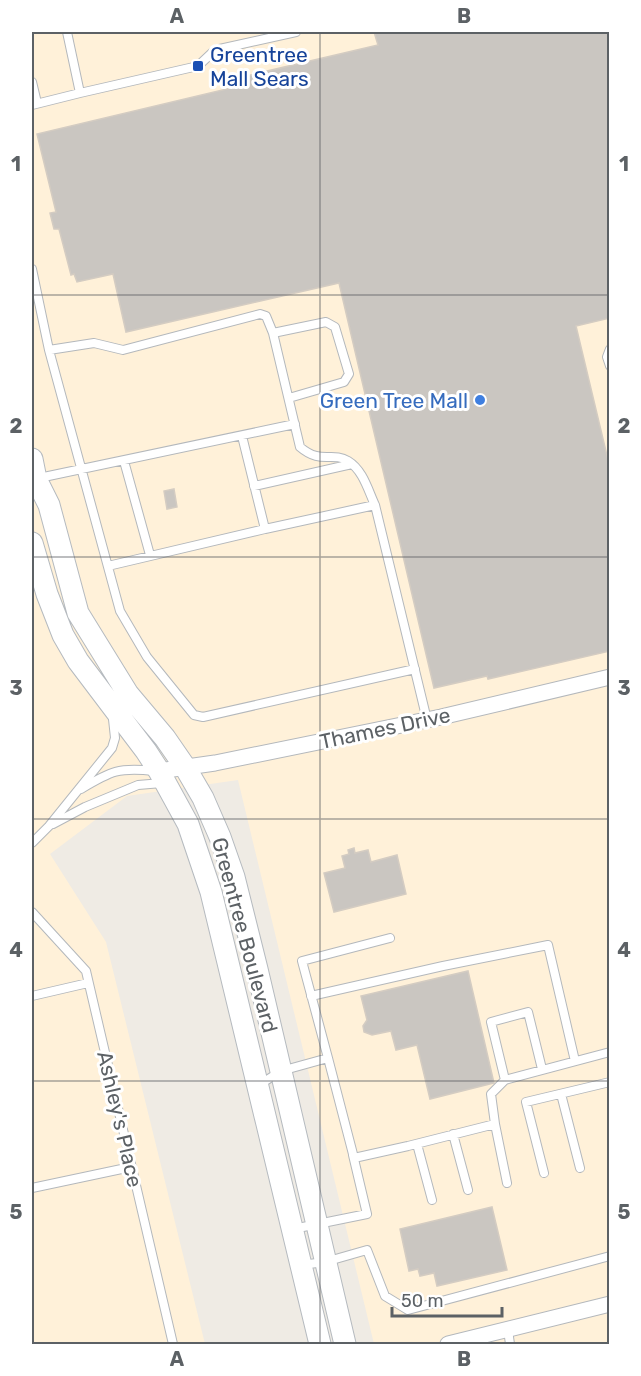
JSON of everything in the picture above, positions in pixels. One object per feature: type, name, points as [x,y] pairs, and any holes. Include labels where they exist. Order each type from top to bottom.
[{"type":"main road","name":"Greentree Boulevard","points":[[33,474],[49,505],[78,613],[128,694],[165,738],[185,767],[203,798],[220,837],[234,877],[345,1344]]},
{"type":"main road","name":"Greentree Boulevard","points":[[32,543],[47,594],[63,634],[78,661],[146,751],[188,824],[212,892],[320,1344]]},
{"type":"street","name":"Thames Drive","points":[[162,777],[185,767],[427,720],[609,677]]},
{"type":"street","points":[[447,1344],[509,1337],[609,1304]]},
{"type":"lane","points":[[67,32],[80,93]]},
{"type":"lane","points":[[32,82],[34,104],[198,66],[214,50],[296,32]]},
{"type":"lane","points":[[32,268],[49,350],[120,611],[147,657],[194,715],[203,717],[415,669]]},
{"type":"lane","points":[[49,350],[94,343],[123,350],[260,314],[267,316],[300,447],[310,455],[348,461],[362,475],[375,505],[427,720]]},
{"type":"lane","points":[[273,333],[326,322],[334,327],[349,374],[344,382],[289,398]]},
{"type":"lane","points":[[609,349],[609,366]]},
{"type":"lane","points":[[33,474],[124,461],[295,424]]},
{"type":"lane","points":[[242,436],[265,529]]},
{"type":"lane","points":[[124,461],[150,555]]},
{"type":"lane","points":[[254,486],[351,464]]},
{"type":"lane","points":[[108,566],[375,505]]},
{"type":"lane","points":[[32,843],[50,826],[112,748],[115,738],[114,725],[108,701]]},
{"type":"lane","points":[[77,791],[114,771],[129,768],[162,777]]},
{"type":"lane","points":[[50,826],[85,807],[162,777]]},
{"type":"lane","name":"Ashley's Place","points":[[32,912],[86,971],[173,1344]]},
{"type":"lane","points":[[292,1230],[367,1214],[302,961],[390,938]]},
{"type":"lane","points":[[311,996],[548,945],[575,1061]]},
{"type":"lane","points":[[32,996],[88,983]]},
{"type":"lane","points":[[505,1080],[491,1022],[528,1012],[542,1069]]},
{"type":"lane","points":[[507,1183],[491,1094],[505,1080],[609,1052]]},
{"type":"lane","points":[[258,1086],[281,1071],[328,1059]]},
{"type":"lane","points":[[544,1173],[526,1102],[609,1082]]},
{"type":"lane","points":[[561,1094],[580,1168]]},
{"type":"lane","points":[[353,1155],[354,1158],[495,1124]]},
{"type":"lane","points":[[453,1134],[468,1190]]},
{"type":"lane","points":[[417,1144],[432,1200]]},
{"type":"lane","points":[[32,1188],[131,1167]]},
{"type":"lane","points":[[301,1265],[325,1262],[367,1250],[385,1296],[408,1310],[609,1256]]},
{"type":"shaded area","points":[[32,32],[609,32],[609,1344],[374,1344],[238,780],[127,796],[50,854],[106,942],[205,1344],[32,1344]]},
{"type":"building","name":"Green Tree Mall","points":[[374,32],[610,32],[610,318],[576,326],[610,468],[610,651],[488,679],[487,676],[434,688],[339,283],[126,332],[113,274],[77,282],[74,274],[71,275],[59,229],[54,229],[50,213],[56,212],[37,134],[231,88],[229,80],[378,45]]},
{"type":"building","points":[[174,489],[177,507],[167,509],[164,491]]},
{"type":"building","points":[[354,848],[355,853],[368,850],[371,862],[397,855],[406,894],[334,912],[324,873],[345,868],[342,856],[349,854],[348,850]]},
{"type":"building","points":[[468,971],[494,1083],[430,1099],[417,1045],[396,1050],[391,1031],[372,1035],[364,1032],[363,1026],[367,1020],[361,996]]},
{"type":"building","points":[[492,1207],[507,1270],[437,1286],[434,1273],[420,1276],[418,1269],[409,1271],[400,1229]]},
{"type":"place","name":"Greentree Mall Sears","points":[[198,66]]},
{"type":"place","name":"Green Tree Mall","points":[[480,400]]}]
